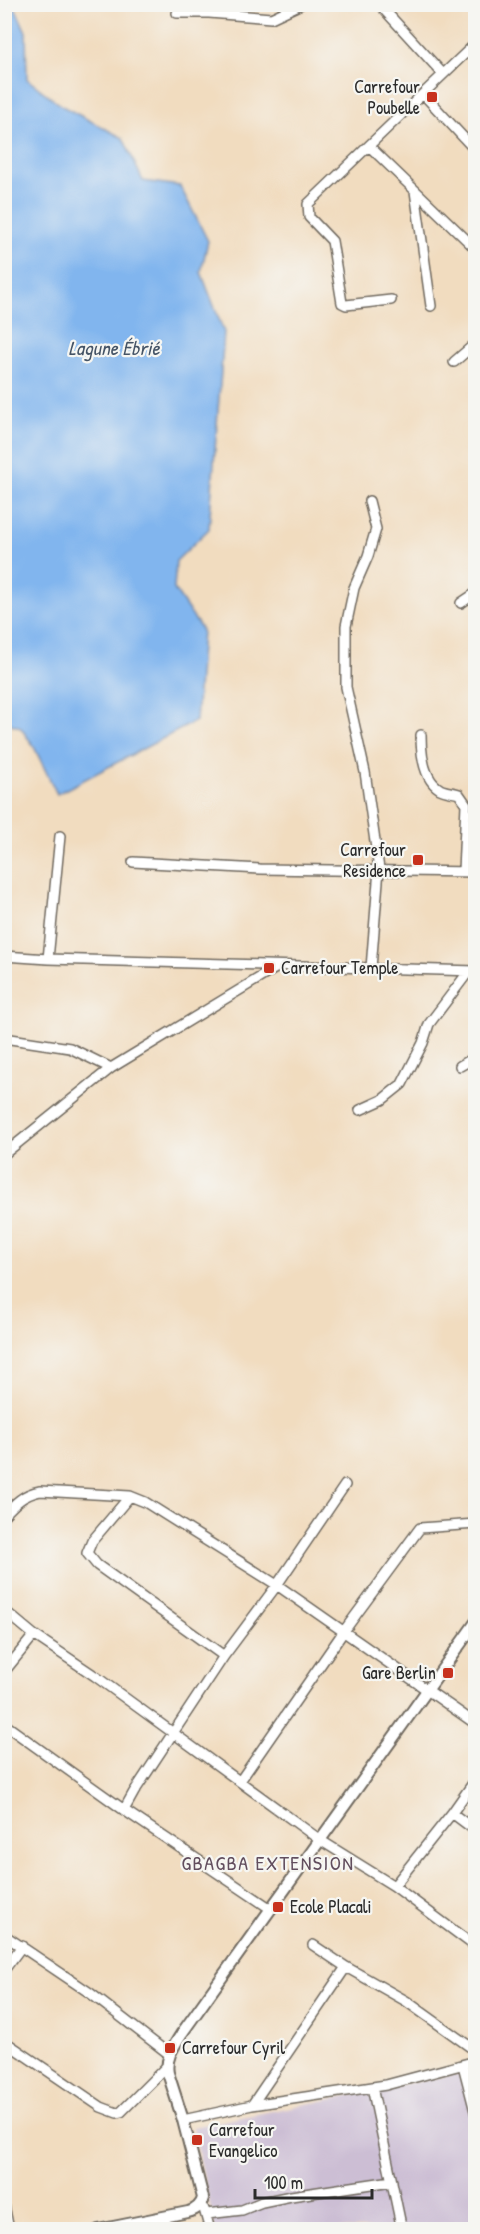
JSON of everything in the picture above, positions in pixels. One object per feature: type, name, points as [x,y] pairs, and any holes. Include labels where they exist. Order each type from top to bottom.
[{"type":"street","points":[[177,13],[271,18],[301,4]]},
{"type":"street","points":[[379,4],[443,74]]},
{"type":"street","points":[[391,300],[346,305],[342,303],[332,241],[309,217],[308,204],[476,43]]},
{"type":"street","points":[[423,94],[476,151]]},
{"type":"street","points":[[369,146],[476,249]]},
{"type":"street","points":[[415,190],[431,306]]},
{"type":"street","points":[[454,362],[476,342]]},
{"type":"street","points":[[369,501],[376,529],[354,588],[346,626],[346,687],[364,771],[379,869],[371,968]]},
{"type":"street","points":[[461,603],[476,593]]},
{"type":"street","points":[[421,735],[424,764],[434,783],[441,789],[459,794],[466,804],[463,871]]},
{"type":"street","points":[[48,959],[60,836]]},
{"type":"street","points":[[134,862],[260,869],[476,872]]},
{"type":"street","points":[[4,956],[472,971]]},
{"type":"street","points":[[4,1154],[111,1068],[279,966]]},
{"type":"street","points":[[360,1110],[382,1100],[402,1084],[423,1043],[429,1024],[472,971]]},
{"type":"street","points":[[4,1038],[70,1048],[111,1068]]},
{"type":"street","points":[[460,1066],[476,1059]]},
{"type":"street","points":[[124,1810],[224,1656],[277,1585],[345,1485]]},
{"type":"street","points":[[4,1515],[19,1499],[40,1491],[130,1496],[215,1545],[277,1585],[476,1724]]},
{"type":"street","points":[[130,1496],[92,1541],[87,1553],[97,1565],[224,1656]]},
{"type":"street","points":[[240,1781],[344,1631],[420,1528],[476,1524]]},
{"type":"street","points":[[4,1610],[34,1635],[95,1676],[320,1840],[394,1886],[476,1947]]},
{"type":"street","points":[[210,2229],[167,2066],[169,2054],[426,1688],[476,1622]]},
{"type":"street","points":[[4,1672],[34,1635]]},
{"type":"street","points":[[4,1724],[124,1810],[271,1909]]},
{"type":"street","points":[[394,1886],[476,1779]]},
{"type":"street","points":[[452,1813],[476,1831]]},
{"type":"street","points":[[4,1935],[90,1993],[169,2054]]},
{"type":"street","points":[[313,1945],[346,1967],[406,2001],[476,2051]]},
{"type":"street","points":[[4,1970],[22,1946]]},
{"type":"street","points":[[252,2105],[346,1967]]},
{"type":"street","points":[[4,2042],[101,2107],[117,2113],[121,2112],[167,2066]]},
{"type":"street","points":[[183,2120],[252,2105],[372,2086],[476,2061]]},
{"type":"street","points":[[463,2065],[476,2115]]},
{"type":"street","points":[[372,2086],[402,2229]]},
{"type":"street","points":[[98,2229],[115,2228],[195,2210],[242,2210],[291,2196],[392,2181]]},
{"type":"street","points":[[4,2205],[9,2229]]},
{"type":"shaded area","points":[[475,2070],[475,2229],[215,2229],[193,2127]]},
{"type":"water","name":"Lagune Ébrié","points":[[4,5],[14,5],[26,32],[27,79],[62,106],[123,138],[143,181],[180,186],[208,241],[201,272],[224,332],[209,529],[176,561],[174,589],[202,630],[196,721],[57,794],[33,745],[20,727],[5,722]]},
{"type":"place","name":"Carrefour Poubelle","points":[[432,97]]},
{"type":"place","name":"Carrefour Residence","points":[[418,860]]},
{"type":"place","name":"Carrefour Temple","points":[[269,968]]},
{"type":"place","name":"Gare Berlin","points":[[448,1673]]},
{"type":"place","name":"Ecole Placali","points":[[278,1907]]},
{"type":"place","name":"Carrefour Cyril","points":[[170,2048]]},
{"type":"place","name":"Carrefour Evangelico","points":[[197,2140]]},
{"type":"district","name":"GBAGBA EXTENSION","points":[[268,1863]]}]
